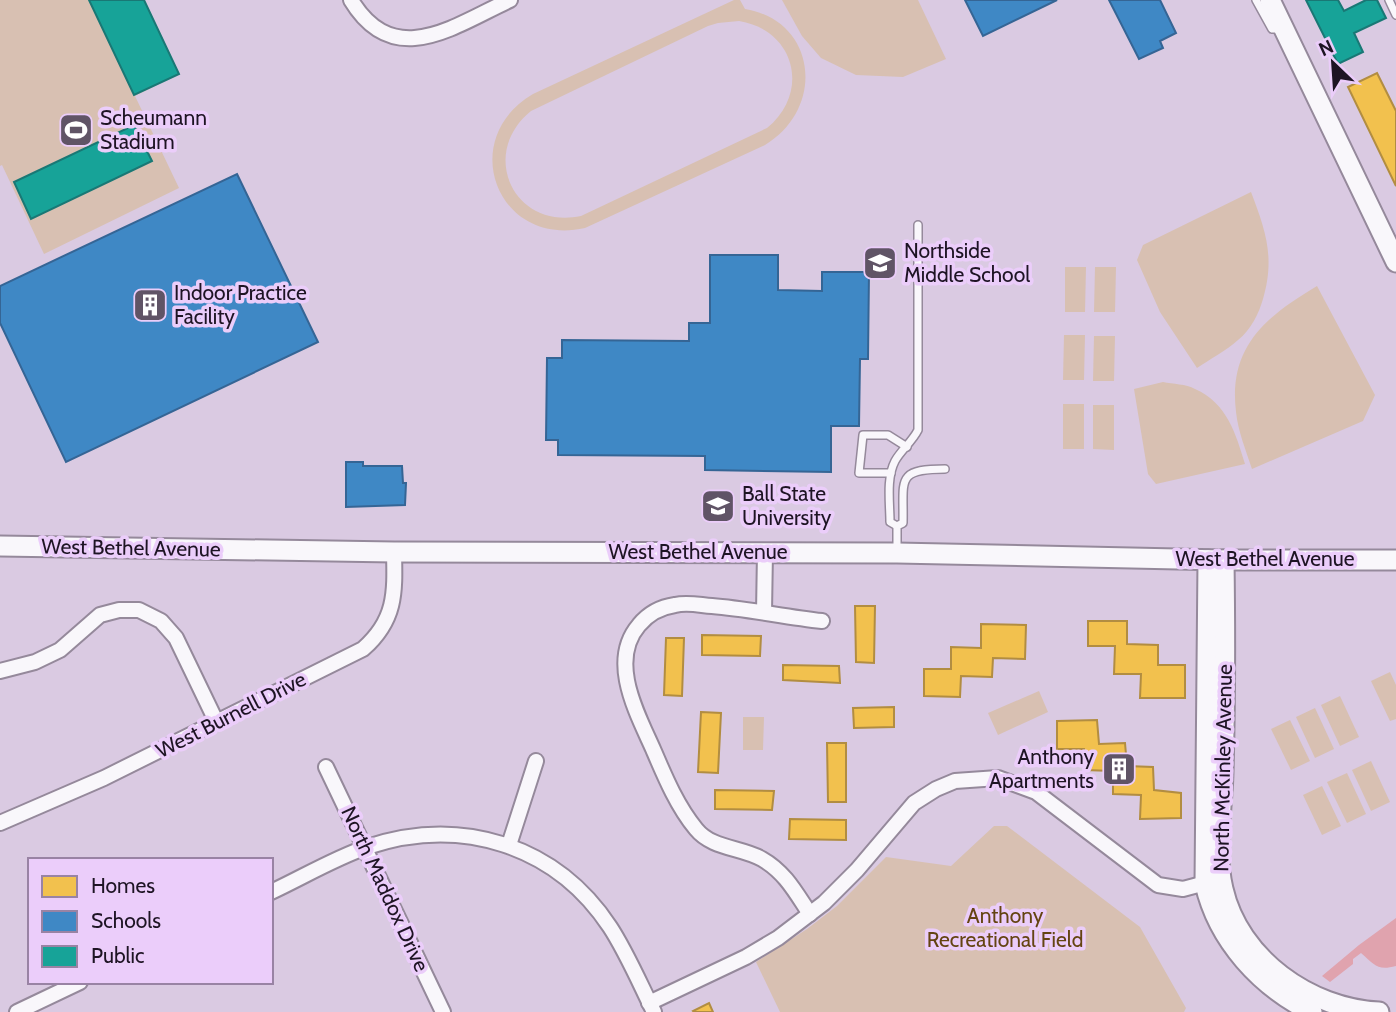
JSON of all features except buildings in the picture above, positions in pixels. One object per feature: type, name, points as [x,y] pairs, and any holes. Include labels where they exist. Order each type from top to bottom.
[{"type":"main road","points":[[1270,0],[1396,262]]},
{"type":"main road","name":"West Bethel Avenue","points":[[0,546],[1396,560]]},
{"type":"main road","name":"North McKinley Avenue","points":[[1216,560],[1213,881],[1208,897],[1236,950],[1267,974],[1285,997],[1312,1012]]},
{"type":"main road","name":"North McKinley Avenue","points":[[1267,974],[1342,1008],[1379,1012]]},
{"type":"main road","points":[[1386,1012],[1396,1010]]},
{"type":"street","points":[[351,0],[370,25],[387,35],[415,38],[436,34],[510,0]]},
{"type":"street","name":"West Burnell Drive","points":[[0,823],[104,778],[356,653],[375,638],[385,625],[394,596],[394,552]]},
{"type":"street","points":[[764,612],[765,552]]},
{"type":"street","points":[[810,915],[782,873],[761,858],[717,844],[696,829],[665,776],[645,730],[626,676],[625,659],[628,642],[639,625],[655,612],[673,605],[690,604],[822,621]]},
{"type":"street","points":[[0,671],[35,662],[60,650],[100,615],[119,610],[139,610],[161,621],[176,638],[216,721]]},
{"type":"street","points":[[509,845],[536,761]]},
{"type":"street","name":"North Maddox Drive","points":[[326,767],[443,1012]]},
{"type":"street","points":[[273,891],[365,848],[398,838],[437,834],[460,835],[509,845],[543,862],[566,878],[597,909],[622,947],[651,1007],[763,947],[810,915],[857,870],[914,803],[936,789],[970,779],[998,778],[1036,792],[1158,885],[1183,889],[1213,881]]},
{"type":"street","points":[[17,1012],[76,984]]},
{"type":"lane","points":[[1256,0],[1272,29],[1284,29]]},
{"type":"lane","points":[[1389,0],[1396,15]]},
{"type":"lane","points":[[897,526],[890,522],[891,473],[895,460],[918,430],[918,225]]},
{"type":"lane","points":[[891,473],[859,473],[863,435],[888,435],[907,447]]},
{"type":"lane","points":[[897,526],[902,523],[905,482],[909,474],[918,469],[945,469]]},
{"type":"lane","points":[[897,526],[897,553]]},
{"type":"green space","name":"Scheumann Stadium","points":[[0,0],[144,0],[179,74],[135,96],[179,188],[44,254],[2,165],[0,166]]},
{"type":"green space","points":[[734,0],[740,0],[745,9],[769,17],[787,30],[799,48],[805,68],[804,89],[798,110],[785,129],[765,145],[585,228],[554,230],[529,222],[510,206],[497,185],[492,161],[496,137],[510,113],[533,94]],"holes":[[[739,21],[758,27],[773,36],[784,49],[790,64],[792,81],[789,97],[781,113],[767,128],[581,216],[557,217],[537,212],[522,200],[511,185],[506,167],[507,148],[515,128],[531,111],[708,26]]]},
{"type":"green space","points":[[782,0],[918,0],[946,59],[903,77],[856,75],[821,58],[802,36]]},
{"type":"green space","points":[[1251,192],[1267,245],[1267,284],[1263,299],[1254,321],[1243,336],[1197,368],[1160,312],[1137,260],[1143,245]]},
{"type":"green space","points":[[1065,267],[1086,267],[1085,312],[1065,312]]},
{"type":"green space","points":[[1095,267],[1116,267],[1115,312],[1094,312]]},
{"type":"green space","points":[[1317,286],[1375,395],[1363,421],[1252,469],[1236,412],[1238,369],[1245,351],[1267,322]]},
{"type":"green space","points":[[1064,335],[1085,335],[1084,380],[1063,380]]},
{"type":"green space","points":[[1094,336],[1115,336],[1114,381],[1093,381]]},
{"type":"green space","points":[[1163,382],[1191,387],[1215,402],[1229,420],[1245,464],[1156,484],[1148,474],[1134,389]]},
{"type":"green space","points":[[1063,404],[1084,404],[1084,449],[1063,449]]},
{"type":"green space","points":[[1093,405],[1114,405],[1114,450],[1093,449]]},
{"type":"green space","points":[[1390,672],[1396,685],[1396,719],[1390,721],[1371,681]]},
{"type":"green space","points":[[1039,691],[1048,712],[998,735],[988,713]]},
{"type":"green space","points":[[1340,696],[1359,737],[1340,746],[1321,705]]},
{"type":"green space","points":[[1315,708],[1334,749],[1315,758],[1296,717]]},
{"type":"green space","points":[[743,717],[764,717],[763,750],[743,750]]},
{"type":"green space","points":[[1290,720],[1310,761],[1291,770],[1271,729]]},
{"type":"green space","points":[[1371,761],[1390,802],[1371,811],[1352,770]]},
{"type":"green space","points":[[1347,773],[1366,814],[1347,823],[1327,782]]},
{"type":"green space","points":[[1322,786],[1341,826],[1322,835],[1303,795]]},
{"type":"green space","name":"Anthony Recreational Field","points":[[994,826],[1007,826],[1140,927],[1186,1008],[1184,1012],[780,1012],[756,962],[837,906],[886,857],[951,866]]},
{"type":"shaded area","points":[[1396,918],[1396,966],[1380,967],[1361,953],[1353,959],[1353,964],[1330,982],[1322,976],[1359,945]]},
{"type":"place","name":"Scheumann Stadium","points":[[76,130]]},
{"type":"place","name":"Northside Middle School","points":[[880,263]]},
{"type":"place","name":"Indoor Practice Facility","points":[[150,305]]},
{"type":"place","name":"Ball State University","points":[[718,506]]},
{"type":"place","name":"Anthony Apartments","points":[[1119,769]]}]
